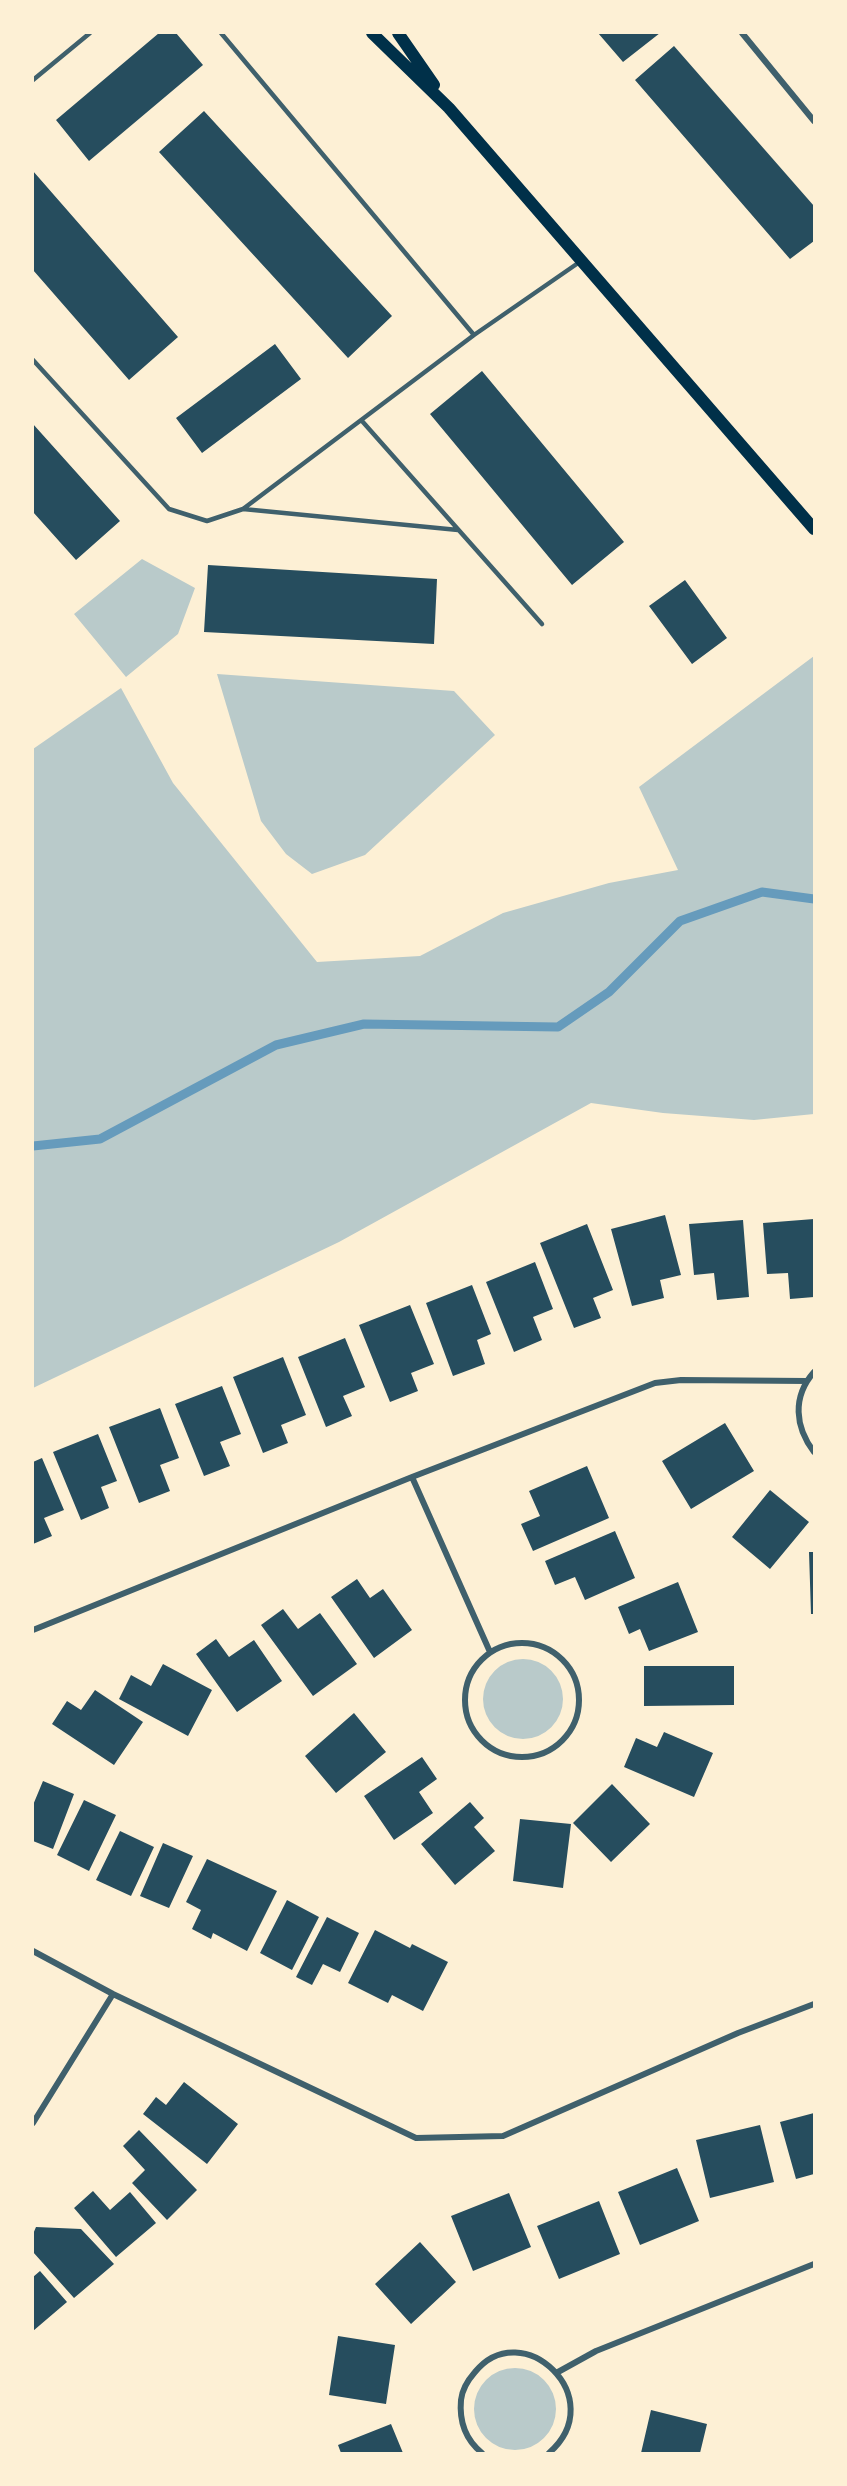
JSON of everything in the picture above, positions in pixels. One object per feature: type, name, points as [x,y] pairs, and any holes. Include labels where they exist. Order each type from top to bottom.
[{"type":"main road","points":[[372,33],[449,108],[584,260],[814,529]]},
{"type":"main road","points":[[398,33],[449,108]]},
{"type":"street","points":[[742,33],[814,121]]},
{"type":"street","points":[[814,1372],[799,1398],[798,1417],[803,1436],[814,1452]]},
{"type":"street","points":[[33,1630],[412,1477],[655,1383],[681,1380],[807,1381]]},
{"type":"street","points":[[412,1477],[490,1652]]},
{"type":"street","points":[[527,1642],[545,1647],[561,1657],[573,1672],[579,1690],[579,1710],[573,1728],[561,1743],[546,1753],[527,1758],[508,1756],[490,1749],[477,1736],[467,1719],[464,1700],[472,1673],[490,1652],[508,1644],[527,1642]]},
{"type":"street","points":[[33,1951],[113,1994],[416,2138],[503,2136],[738,2033],[814,2004]]},
{"type":"street","points":[[33,2123],[113,1994]]},
{"type":"street","points":[[558,2372],[596,2351],[814,2264]]},
{"type":"street","points":[[482,2453],[474,2446],[464,2430],[460,2413],[462,2396],[468,2380],[479,2367],[494,2357],[520,2354],[544,2361],[558,2372],[567,2389],[572,2408],[568,2427],[559,2444],[549,2453]]},
{"type":"lane","points":[[33,80],[90,33]]},
{"type":"lane","points":[[221,33],[474,335]]},
{"type":"lane","points":[[33,360],[170,509],[207,521],[243,509],[474,335],[584,260]]},
{"type":"lane","points":[[362,421],[542,624]]},
{"type":"lane","points":[[243,509],[459,530]]},
{"type":"shaded area","points":[[142,559],[195,588],[178,634],[126,677],[74,614]]},
{"type":"shaded area","points":[[814,656],[814,1114],[754,1120],[663,1113],[591,1103],[339,1242],[33,1388],[33,749],[121,688],[173,783],[317,962],[420,956],[503,913],[609,883],[678,870],[639,787]]},
{"type":"shaded area","points":[[217,674],[454,691],[495,735],[365,855],[312,874],[286,854],[261,821]]},
{"type":"shaded area","points":[[515,1659],[531,1659],[552,1670],[563,1691],[563,1707],[552,1728],[531,1739],[515,1739],[501,1733],[489,1721],[483,1707],[483,1691],[489,1677],[501,1665]]},
{"type":"shaded area","points":[[515,2368],[531,2371],[544,2380],[553,2393],[556,2409],[553,2425],[544,2438],[531,2447],[515,2450],[499,2447],[486,2438],[477,2425],[474,2409],[477,2393],[486,2380],[499,2371]]},
{"type":"building","points":[[159,33],[176,33],[203,65],[89,161],[56,120]]},
{"type":"building","points":[[598,33],[660,33],[623,62]]},
{"type":"building","points":[[674,46],[814,206],[814,241],[790,259],[635,80]]},
{"type":"building","points":[[204,111],[392,316],[348,358],[159,152]]},
{"type":"building","points":[[33,171],[178,337],[129,380],[33,270]]},
{"type":"building","points":[[275,344],[301,379],[202,453],[176,418]]},
{"type":"building","points":[[482,371],[624,542],[572,585],[430,414]]},
{"type":"building","points":[[33,424],[120,521],[76,560],[33,512]]},
{"type":"building","points":[[208,565],[437,579],[434,644],[204,632]]},
{"type":"building","points":[[685,580],[727,638],[692,664],[649,606]]},
{"type":"building","points":[[665,1215],[681,1275],[660,1280],[664,1298],[632,1306],[611,1229]]},
{"type":"building","points":[[814,1219],[814,1297],[790,1299],[788,1273],[767,1274],[763,1223]]},
{"type":"building","points":[[743,1220],[749,1297],[717,1300],[714,1273],[694,1275],[689,1224]]},
{"type":"building","points":[[587,1224],[613,1290],[593,1298],[601,1318],[574,1328],[540,1243]]},
{"type":"building","points":[[535,1262],[553,1309],[533,1317],[542,1340],[514,1352],[486,1282]]},
{"type":"building","points":[[472,1285],[491,1334],[477,1340],[485,1364],[453,1376],[426,1303]]},
{"type":"building","points":[[410,1305],[434,1364],[411,1373],[418,1391],[390,1402],[359,1325]]},
{"type":"building","points":[[345,1338],[365,1387],[343,1396],[352,1416],[326,1427],[298,1357]]},
{"type":"building","points":[[283,1357],[306,1415],[281,1425],[288,1443],[263,1453],[233,1377]]},
{"type":"building","points":[[222,1386],[241,1434],[220,1442],[230,1466],[204,1476],[175,1404]]},
{"type":"building","points":[[160,1408],[179,1458],[160,1465],[170,1491],[139,1503],[109,1427]]},
{"type":"building","points":[[725,1423],[754,1471],[691,1509],[662,1461]]},
{"type":"building","points":[[98,1434],[117,1481],[101,1487],[109,1508],[81,1520],[53,1452]]},
{"type":"building","points":[[42,1458],[64,1510],[44,1518],[52,1536],[33,1544],[33,1462]]},
{"type":"building","points":[[587,1466],[609,1518],[533,1551],[521,1524],[540,1516],[529,1491]]},
{"type":"building","points":[[770,1490],[809,1522],[770,1569],[732,1537]]},
{"type":"building","points":[[615,1531],[635,1578],[585,1600],[575,1577],[555,1585],[545,1561]]},
{"type":"building","points":[[809,1552],[814,1552],[814,1614],[811,1614]]},
{"type":"building","points":[[357,1579],[370,1598],[383,1589],[412,1630],[374,1658],[331,1597]]},
{"type":"building","points":[[678,1582],[698,1632],[649,1651],[640,1629],[629,1634],[618,1607]]},
{"type":"building","points":[[283,1609],[298,1629],[320,1613],[357,1664],[313,1696],[261,1625]]},
{"type":"building","points":[[216,1639],[229,1657],[254,1640],[282,1681],[237,1712],[196,1654]]},
{"type":"building","points":[[163,1664],[212,1690],[188,1736],[119,1699],[131,1675],[151,1686]]},
{"type":"building","points":[[644,1666],[734,1666],[734,1705],[644,1706]]},
{"type":"building","points":[[95,1690],[143,1722],[114,1765],[52,1724],[67,1701],[81,1710]]},
{"type":"building","points":[[354,1713],[386,1752],[336,1793],[305,1756]]},
{"type":"building","points":[[664,1732],[713,1753],[694,1797],[624,1767],[636,1738],[657,1747]]},
{"type":"building","points":[[422,1757],[437,1779],[419,1792],[433,1813],[394,1840],[364,1796]]},
{"type":"building","points":[[43,1781],[74,1794],[53,1849],[33,1841],[33,1805]]},
{"type":"building","points":[[612,1784],[650,1824],[611,1862],[573,1823]]},
{"type":"building","points":[[84,1800],[116,1815],[89,1871],[57,1855]]},
{"type":"building","points":[[470,1802],[484,1818],[474,1827],[495,1851],[455,1885],[421,1844]]},
{"type":"building","points":[[520,1819],[571,1824],[563,1888],[513,1881]]},
{"type":"building","points":[[120,1831],[154,1847],[131,1896],[96,1880]]},
{"type":"building","points":[[163,1843],[193,1856],[169,1908],[140,1896]]},
{"type":"building","points":[[207,1859],[277,1891],[247,1951],[213,1933],[211,1939],[192,1929],[201,1910],[186,1902]]},
{"type":"building","points":[[287,1900],[319,1917],[292,1970],[260,1953]]},
{"type":"building","points":[[327,1917],[359,1933],[340,1972],[323,1964],[312,1985],[296,1977]]},
{"type":"building","points":[[375,1930],[410,1948],[412,1944],[448,1962],[423,2011],[392,1995],[388,2003],[348,1983]]},
{"type":"building","points":[[184,2082],[238,2124],[207,2164],[143,2114],[156,2097],[166,2105]]},
{"type":"building","points":[[814,2113],[814,2174],[796,2179],[780,2122]]},
{"type":"building","points":[[760,2125],[774,2182],[710,2198],[696,2140]]},
{"type":"building","points":[[139,2130],[197,2190],[167,2220],[132,2183],[145,2170],[123,2146]]},
{"type":"building","points":[[677,2168],[699,2221],[640,2245],[618,2192]]},
{"type":"building","points":[[93,2191],[110,2210],[130,2192],[156,2223],[116,2257],[74,2208]]},
{"type":"building","points":[[509,2193],[531,2247],[473,2271],[451,2216]]},
{"type":"building","points":[[599,2201],[620,2254],[559,2279],[537,2226]]},
{"type":"building","points":[[36,2227],[81,2229],[114,2264],[74,2298],[33,2252],[33,2234]]},
{"type":"building","points":[[420,2242],[456,2282],[411,2324],[375,2284]]},
{"type":"building","points":[[40,2271],[67,2302],[33,2331],[33,2277]]},
{"type":"building","points":[[338,2336],[395,2345],[386,2404],[329,2395]]},
{"type":"building","points":[[651,2410],[707,2424],[700,2453],[641,2453]]},
{"type":"building","points":[[391,2424],[403,2453],[341,2453],[338,2445]]},
{"type":"waterway","points":[[33,1146],[100,1139],[276,1045],[364,1024],[558,1027],[609,992],[680,921],[762,892],[814,899]]}]
